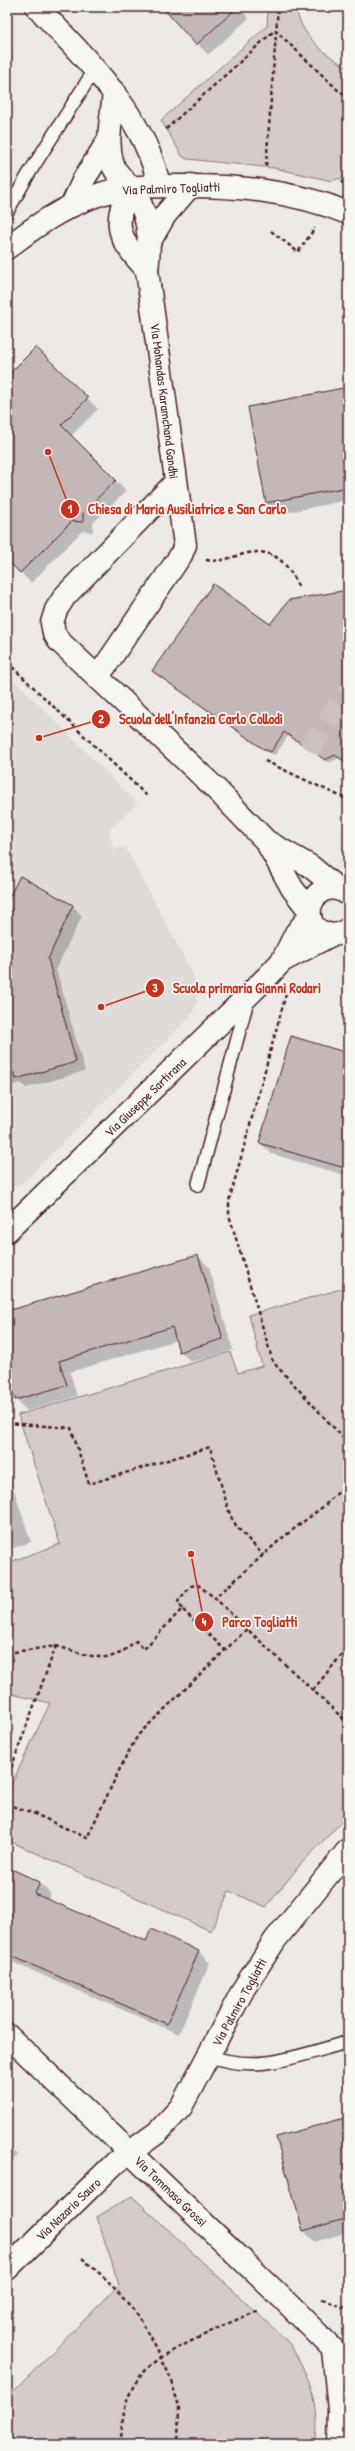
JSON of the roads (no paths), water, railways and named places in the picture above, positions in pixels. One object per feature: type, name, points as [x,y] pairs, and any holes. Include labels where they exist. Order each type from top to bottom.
[{"type":"street","points":[[37,7],[95,69],[114,92],[144,143],[156,171],[159,186]]},
{"type":"street","points":[[72,205],[84,179],[108,141],[114,92]]},
{"type":"street","name":"Via Mohandas Karamchand Gandhi","points":[[97,678],[181,555],[185,545],[147,270],[150,241],[148,225],[130,187],[120,178],[112,164],[108,141]]},
{"type":"street","name":"Via Mohandas Karamchand Gandhi","points":[[150,241],[164,216],[191,186]]},
{"type":"street","name":"Via Palmiro Togliatti","points":[[7,248],[34,226],[72,205],[93,196],[130,187],[191,186],[259,189],[297,196],[348,213]]},
{"type":"street","points":[[130,187],[121,204],[118,222],[120,235],[126,246],[147,270]]},
{"type":"street","points":[[176,483],[65,596],[56,610],[52,623],[56,637],[97,678],[215,788],[266,842],[292,888],[310,913],[317,929],[341,934]]},
{"type":"street","points":[[266,842],[310,866],[343,892]]},
{"type":"street","name":"Via Giuseppe Sartirana","points":[[7,1231],[250,995],[282,961],[296,933],[310,913],[313,899],[322,891],[343,892]]},
{"type":"street","name":"Via Giuseppe Sartirana","points":[[282,961],[341,934]]},
{"type":"street","name":"Via Palmiro Togliatti","points":[[131,2153],[158,2132],[182,2107],[244,1988],[274,1940],[348,1850]]},
{"type":"street","name":"Via Tommaso Grossi","points":[[7,2035],[342,2356],[338,2444]]},
{"type":"street","name":"Via Nazario Sauro","points":[[7,2269],[115,2163],[131,2153]]},
{"type":"lane","points":[[7,212],[28,175],[95,69]]},
{"type":"lane","points":[[198,1185],[250,995]]},
{"type":"lane","points":[[209,2056],[228,2063],[253,2065],[273,2062],[348,2042]]},
{"type":"tunnel","points":[[309,750],[348,692]]},
{"type":"place","name":"Chiesa di Maria Ausiliatrice e San Carlo","points":[[48,452]]},
{"type":"place","name":"Scuola dell'Infanzia Carlo Collodi","points":[[39,738]]},
{"type":"place","name":"Scuola primaria Gianni Rodari","points":[[101,1007]]},
{"type":"place","name":"Parco Togliatti","points":[[191,1554]]}]
